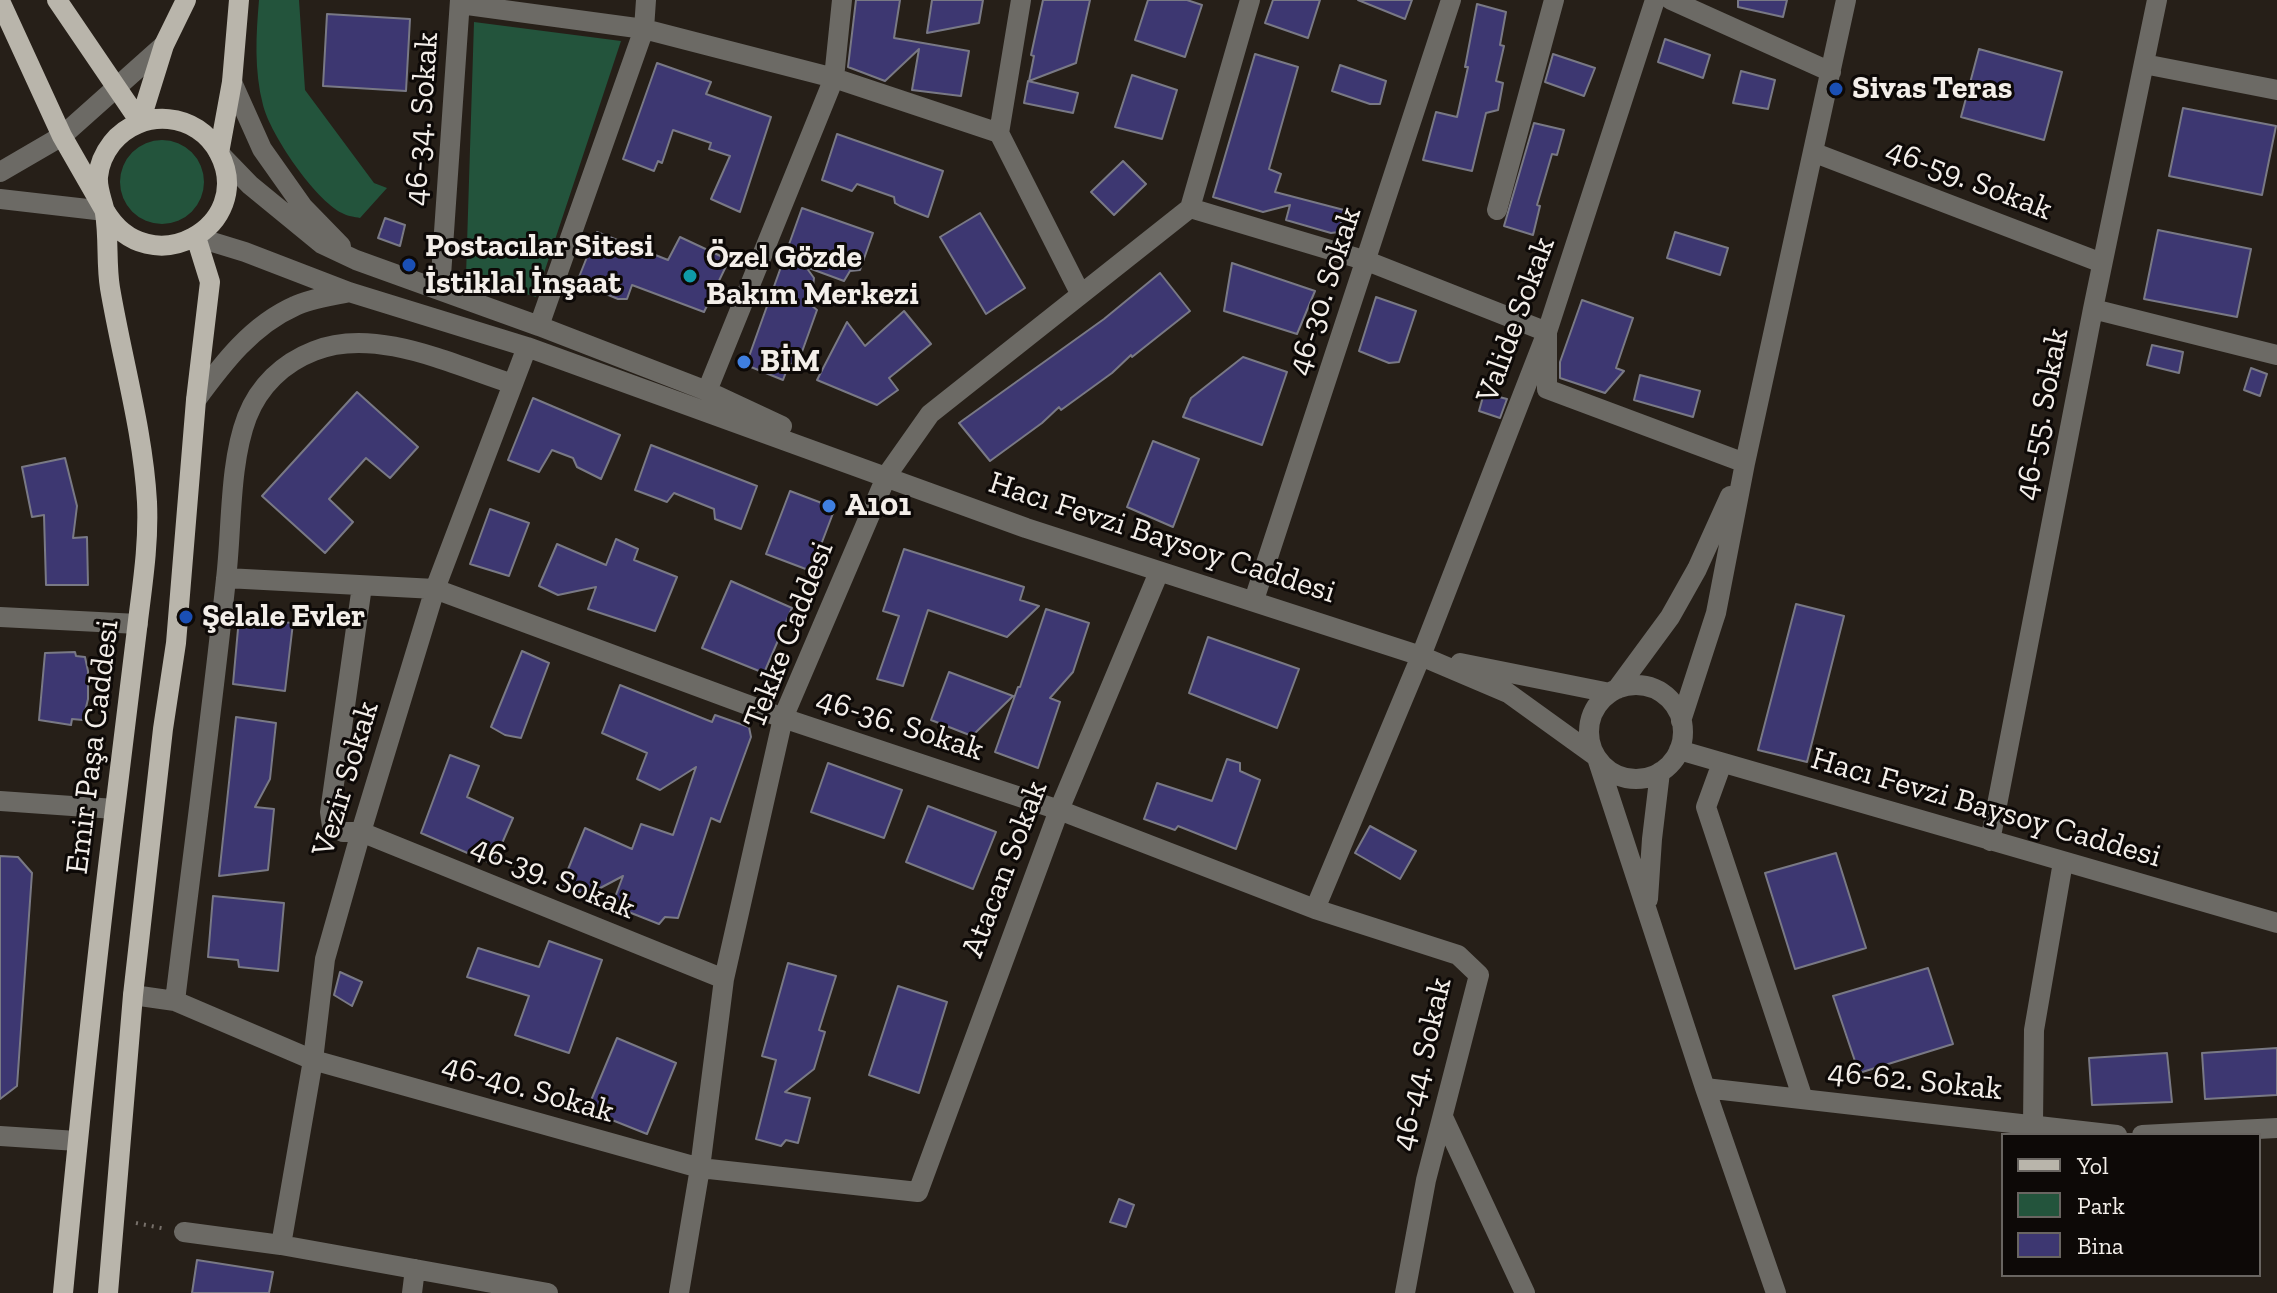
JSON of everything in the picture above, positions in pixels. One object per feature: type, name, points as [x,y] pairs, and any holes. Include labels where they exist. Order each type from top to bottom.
[{"type":"main road","points":[[57,0],[140,122]]},
{"type":"main road","points":[[140,122],[164,45],[186,0]]},
{"type":"main road","points":[[219,153],[232,82],[239,0]]},
{"type":"main road","points":[[0,1],[62,136],[105,211],[119,230],[140,243],[163,246],[181,244],[196,237],[215,219],[225,197],[226,174],[219,153],[207,137],[187,123],[158,118],[140,122],[120,134],[103,159],[98,182],[105,211]]},
{"type":"main road","name":"Emir Paşa Caddesi","points":[[63,1293],[77,1141],[147,549],[147,500],[129,378],[109,283],[105,211]]},
{"type":"main road","name":"Emir Paşa Caddesi","points":[[108,1293],[133,995],[163,729],[176,643],[196,400],[210,282],[196,237]]},
{"type":"street","points":[[539,326],[644,29],[646,0]]},
{"type":"street","points":[[707,391],[834,78],[842,0]]},
{"type":"street","points":[[1021,0],[999,133],[1080,293]]},
{"type":"street","points":[[1250,0],[1190,208],[1367,261],[1547,332],[1547,389],[1745,463]]},
{"type":"street","name":"46-30. Sokak","points":[[1254,600],[1451,0]]},
{"type":"street","points":[[1497,210],[1554,0]]},
{"type":"street","name":"Valide Sokak","points":[[1315,909],[1421,656],[1547,332],[1655,0]]},
{"type":"street","points":[[1671,0],[1831,72]]},
{"type":"street","points":[[1681,721],[1716,613],[1745,463],[1846,0]]},
{"type":"street","name":"46-55. Sokak","points":[[1990,841],[2102,263],[2157,0]]},
{"type":"street","points":[[460,2],[644,29],[834,78],[999,133]]},
{"type":"street","name":"46-34. Sokak","points":[[440,290],[460,2]]},
{"type":"street","points":[[0,172],[62,136],[164,45]]},
{"type":"street","points":[[2144,64],[2277,90]]},
{"type":"street","name":"Hacı Fevzi Baysoy Caddesi","points":[[232,82],[262,149],[303,207],[356,260]]},
{"type":"street","name":"Hacı Fevzi Baysoy Caddesi","points":[[219,153],[250,185],[322,244],[356,260],[707,391],[887,475]]},
{"type":"street","name":"46-59. Sokak","points":[[1815,153],[2102,263]]},
{"type":"street","points":[[0,199],[105,211]]},
{"type":"street","name":"Tekke Caddesi","points":[[679,1293],[700,1168],[724,979],[783,718],[887,475],[930,414],[1190,208]]},
{"type":"street","name":"Hacı Fevzi Baysoy Caddesi","points":[[196,237],[245,252],[349,292],[527,347],[887,475],[1026,528],[1421,656],[1508,693],[1596,758]]},
{"type":"street","points":[[196,400],[234,352],[266,322],[297,304],[349,292]]},
{"type":"street","points":[[2093,309],[2277,355]]},
{"type":"street","points":[[175,1001],[237,462],[253,402],[275,374],[291,363],[341,342],[365,341],[397,346],[513,384]]},
{"type":"street","name":"Vezir Sokak","points":[[281,1245],[313,1060],[325,959],[435,589],[527,347]]},
{"type":"street","points":[[1745,463],[1697,569],[1670,617],[1614,691],[1599,702],[1590,720],[1589,738],[1776,1293]]},
{"type":"street","name":"Atacan Sokak","points":[[918,1192],[1059,810],[1159,572]]},
{"type":"street","name":"46-36. Sokak","points":[[226,578],[435,589],[783,718],[1059,810],[1315,909]]},
{"type":"street","name":"46-39. Sokak","points":[[362,586],[330,812],[332,826],[343,832],[361,832],[724,979]]},
{"type":"street","points":[[0,617],[138,624]]},
{"type":"street","name":"Hacı Fevzi Baysoy Caddesi","points":[[1421,656],[1614,691]]},
{"type":"street","points":[[1596,758],[1610,772],[1625,778],[1640,779],[1660,772],[1670,764],[1683,736],[1676,707],[1658,691],[1635,685],[1614,691]]},
{"type":"street","name":"Hacı Fevzi Baysoy Caddesi","points":[[1679,750],[2277,923]]},
{"type":"street","points":[[1722,763],[1706,807],[1803,1099]]},
{"type":"street","points":[[1647,911],[1660,772]]},
{"type":"street","points":[[0,801],[115,809]]},
{"type":"street","points":[[2033,1124],[2034,1030],[2063,862]]},
{"type":"street","name":"46-44. Sokak","points":[[1315,909],[1458,955],[1479,975],[1426,1180],[1405,1293]]},
{"type":"street","name":"46-40. Sokak","points":[[133,995],[175,1001],[313,1060],[700,1168],[918,1192]]},
{"type":"street","name":"46-62. Sokak","points":[[1705,1088],[2102,1133]]},
{"type":"street","points":[[1443,1117],[1525,1293]]},
{"type":"street","points":[[2181,1133],[2277,1128]]},
{"type":"street","points":[[0,1136],[77,1141]]},
{"type":"street","points":[[184,1232],[281,1245],[548,1293]]},
{"type":"street","points":[[412,1293],[415,1269]]},
{"type":"path","points":[[136,1223],[184,1232]]},
{"type":"green space","points":[[259,0],[299,0],[305,90],[374,183],[387,188],[360,218],[342,213],[319,195],[295,165],[267,117],[257,66]]},
{"type":"green space","points":[[474,22],[621,41],[536,297],[466,276]]},
{"type":"green space","points":[[162,140],[178,143],[192,152],[201,166],[204,182],[201,198],[192,212],[178,221],[162,224],[146,221],[132,212],[123,198],[120,182],[123,166],[132,152],[146,143]]},
{"type":"building","points":[[856,0],[900,0],[894,38],[969,51],[961,96],[912,90],[919,49],[885,81],[848,67]]},
{"type":"building","points":[[932,0],[983,0],[979,23],[927,33]]},
{"type":"building","points":[[1043,0],[1090,0],[1076,63],[1029,81],[1034,56],[1031,55]]},
{"type":"building","points":[[1148,0],[1187,0],[1202,5],[1185,57],[1135,40]]},
{"type":"building","points":[[1273,0],[1320,0],[1308,38],[1265,23]]},
{"type":"building","points":[[1358,0],[1412,0],[1405,19]]},
{"type":"building","points":[[1738,0],[1787,0],[1783,17],[1738,7]]},
{"type":"building","points":[[1477,4],[1506,12],[1500,45],[1504,46],[1496,81],[1503,83],[1498,110],[1486,113],[1472,171],[1423,160],[1436,112],[1457,117]]},
{"type":"building","points":[[327,14],[410,19],[406,91],[323,86]]},
{"type":"building","points":[[1665,39],[1710,55],[1703,78],[1658,62]]},
{"type":"building","points":[[1979,49],[2062,72],[2044,140],[1961,117]]},
{"type":"building","points":[[1255,54],[1298,67],[1269,169],[1281,174],[1275,192],[1344,210],[1339,232],[1331,233],[1286,220],[1290,205],[1263,212],[1213,197]]},
{"type":"building","points":[[1553,54],[1595,68],[1584,96],[1545,82]]},
{"type":"building","points":[[657,63],[711,82],[706,94],[771,117],[740,212],[711,199],[730,156],[709,149],[711,143],[673,130],[662,163],[658,161],[654,171],[623,159]]},
{"type":"building","points":[[1340,65],[1386,81],[1380,104],[1370,104],[1332,91]]},
{"type":"building","points":[[1741,71],[1775,80],[1768,109],[1733,103]]},
{"type":"building","points":[[1132,75],[1177,90],[1162,139],[1115,127]]},
{"type":"building","points":[[1028,81],[1078,93],[1073,113],[1024,103]]},
{"type":"building","points":[[2183,108],[2276,126],[2262,195],[2169,176]]},
{"type":"building","points":[[1534,123],[1564,130],[1557,155],[1552,154],[1537,205],[1540,206],[1533,235],[1504,226]]},
{"type":"building","points":[[837,134],[943,171],[928,217],[900,206],[895,203],[894,197],[857,184],[852,191],[822,180]]},
{"type":"building","points":[[1123,161],[1146,184],[1114,215],[1091,192]]},
{"type":"building","points":[[802,208],[873,233],[860,270],[850,271],[844,281],[806,267],[814,278],[811,305],[817,310],[798,363],[789,364],[783,380],[746,365]]},
{"type":"building","points":[[980,213],[1025,288],[986,314],[940,237]]},
{"type":"building","points":[[385,218],[405,225],[400,246],[378,238]]},
{"type":"building","points":[[2158,230],[2251,249],[2237,317],[2144,299]]},
{"type":"building","points":[[597,232],[668,260],[680,237],[729,260],[704,312],[632,285],[627,299],[618,299],[577,282]]},
{"type":"building","points":[[1675,232],[1728,248],[1720,275],[1667,258]]},
{"type":"building","points":[[1232,263],[1315,291],[1297,334],[1224,311]]},
{"type":"building","points":[[1160,273],[1190,311],[1112,373],[1061,410],[1059,407],[990,461],[959,423],[1104,319]]},
{"type":"building","points":[[1376,297],[1416,311],[1399,362],[1389,363],[1359,351]]},
{"type":"building","points":[[1582,300],[1633,318],[1616,368],[1624,371],[1605,393],[1560,378],[1560,362]]},
{"type":"building","points":[[904,311],[931,344],[889,378],[898,390],[877,405],[817,380],[847,322],[865,346]]},
{"type":"building","points":[[2152,345],[2183,352],[2179,373],[2147,365]]},
{"type":"building","points":[[1243,357],[1287,372],[1262,445],[1183,417],[1191,398]]},
{"type":"building","points":[[2251,368],[2267,374],[2260,396],[2244,390]]},
{"type":"building","points":[[1640,375],[1700,391],[1693,417],[1634,400]]},
{"type":"building","points":[[357,392],[418,447],[390,478],[366,458],[329,499],[353,522],[325,553],[262,496]]},
{"type":"building","points":[[1484,393],[1507,399],[1500,418],[1479,411]]},
{"type":"building","points":[[533,398],[620,435],[601,479],[577,467],[573,458],[552,450],[539,472],[508,460]]},
{"type":"building","points":[[1153,441],[1199,459],[1173,527],[1127,507]]},
{"type":"building","points":[[651,445],[757,486],[741,529],[715,519],[714,509],[674,493],[667,502],[635,490]]},
{"type":"building","points":[[65,458],[77,506],[73,538],[87,537],[88,585],[46,585],[44,515],[32,517],[22,467]]},
{"type":"building","points":[[790,491],[835,508],[811,571],[766,554]]},
{"type":"building","points":[[490,509],[529,523],[509,576],[470,564]]},
{"type":"building","points":[[616,539],[638,549],[634,560],[677,577],[655,631],[588,609],[596,587],[558,595],[539,586],[557,544],[606,565]]},
{"type":"building","points":[[904,549],[1024,587],[1020,600],[1039,606],[1007,637],[928,610],[903,686],[877,679],[899,616],[883,611]]},
{"type":"building","points":[[731,581],[792,608],[764,673],[702,648]]},
{"type":"building","points":[[1796,604],[1844,616],[1807,762],[1758,750]]},
{"type":"building","points":[[1046,609],[1089,623],[1073,672],[1050,698],[1060,702],[1038,768],[995,752]]},
{"type":"building","points":[[239,618],[293,623],[285,691],[233,684]]},
{"type":"building","points":[[1208,637],[1299,669],[1277,728],[1189,693]]},
{"type":"building","points":[[522,651],[549,663],[521,738],[505,735],[491,727]]},
{"type":"building","points":[[75,652],[76,656],[85,657],[88,671],[88,699],[83,720],[72,719],[71,725],[39,720],[45,653]]},
{"type":"building","points":[[949,672],[1013,696],[972,736],[931,720]]},
{"type":"building","points":[[620,685],[712,722],[715,715],[749,727],[751,737],[720,822],[711,818],[678,918],[665,917],[659,924],[621,909],[620,902],[614,900],[623,876],[587,895],[562,884],[585,828],[632,849],[641,824],[673,835],[696,767],[660,790],[637,779],[647,753],[602,733]]},
{"type":"building","points":[[236,717],[276,723],[270,779],[255,807],[274,809],[268,870],[219,876]]},
{"type":"building","points":[[450,755],[479,766],[467,797],[513,818],[493,864],[421,833]]},
{"type":"building","points":[[1227,759],[1240,763],[1240,771],[1260,780],[1236,849],[1178,826],[1175,830],[1144,819],[1157,783],[1212,801]]},
{"type":"building","points":[[828,763],[902,790],[884,838],[811,812]]},
{"type":"building","points":[[928,806],[996,832],[973,889],[906,862]]},
{"type":"building","points":[[1370,826],[1416,851],[1400,879],[1355,853]]},
{"type":"building","points":[[1836,853],[1866,948],[1795,969],[1765,873]]},
{"type":"building","points":[[0,856],[18,857],[32,873],[17,1086],[0,1099]]},
{"type":"building","points":[[213,896],[284,903],[278,971],[239,967],[238,960],[208,957]]},
{"type":"building","points":[[549,941],[602,960],[569,1053],[515,1035],[529,996],[467,977],[478,948],[539,967]]},
{"type":"building","points":[[788,963],[836,976],[819,1030],[825,1032],[814,1069],[785,1092],[810,1098],[798,1143],[786,1140],[781,1146],[756,1139],[776,1060],[762,1056]]},
{"type":"building","points":[[1928,968],[1953,1044],[1859,1073],[1833,996]]},
{"type":"building","points":[[340,972],[362,982],[352,1006],[334,995]]},
{"type":"building","points":[[898,986],[947,1002],[919,1093],[869,1075]]},
{"type":"building","points":[[617,1038],[676,1063],[647,1134],[587,1110]]},
{"type":"building","points":[[2277,1048],[2277,1095],[2205,1099],[2202,1053]]},
{"type":"building","points":[[2167,1053],[2172,1102],[2092,1105],[2089,1058]]},
{"type":"building","points":[[1119,1199],[1134,1205],[1126,1227],[1110,1222]]},
{"type":"building","points":[[197,1260],[273,1272],[269,1293],[192,1293]]},
{"type":"place","name":"Sivas Teras","points":[[1836,89]]},
{"type":"place","name":"Postacılar Sitesi İstiklal İnşaat","points":[[409,265]]},
{"type":"place","name":"Özel Gözde Bakım Merkezi","points":[[690,276]]},
{"type":"place","name":"BİM","points":[[744,362]]},
{"type":"place","name":"A101","points":[[829,506]]},
{"type":"place","name":"Şelale Evler","points":[[186,617]]}]
